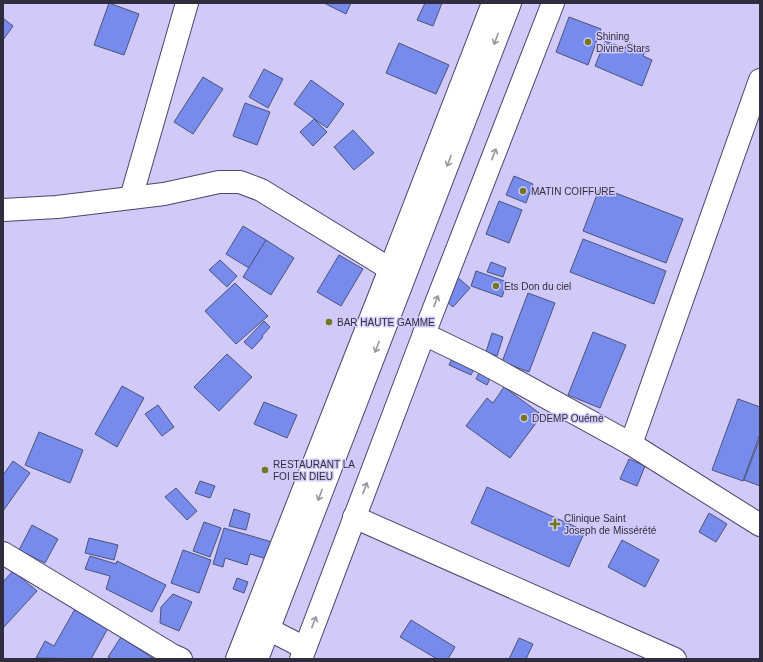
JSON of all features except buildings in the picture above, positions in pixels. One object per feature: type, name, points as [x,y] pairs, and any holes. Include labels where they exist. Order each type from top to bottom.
[{"type":"main road","points":[[131,198],[187,3]]},
{"type":"main road","points":[[256,659],[396,278],[493,3]]},
{"type":"main road","points":[[237,659],[510,3]]},
{"type":"main road","points":[[268,629],[302,654],[424,334],[553,3]]},
{"type":"main road","points":[[631,444],[760,80]]},
{"type":"main road","points":[[3,210],[57,207],[164,194],[220,182],[240,182],[261,190],[396,278]]},
{"type":"main road","points":[[424,334],[482,362],[631,444],[760,526]]},
{"type":"main road","points":[[354,517],[675,659]]},
{"type":"main road","points":[[3,553],[165,651],[181,659]]},
{"type":"place","name":"Shining Divine Stars","points":[[588,42]]},
{"type":"place","name":"MATIN COIFFURE","points":[[523,191]]},
{"type":"place","name":"Ets Don du ciel","points":[[496,286]]},
{"type":"place","name":"BAR HAUTE GAMME","points":[[329,322]]},
{"type":"place","name":"DDEMP Ouémé","points":[[524,418]]},
{"type":"place","name":"RESTAURANT LA FOI EN DIEU","points":[[265,470]]},
{"type":"place","name":"Clinique Saint Joseph de Missérété","points":[[555,524]]}]
